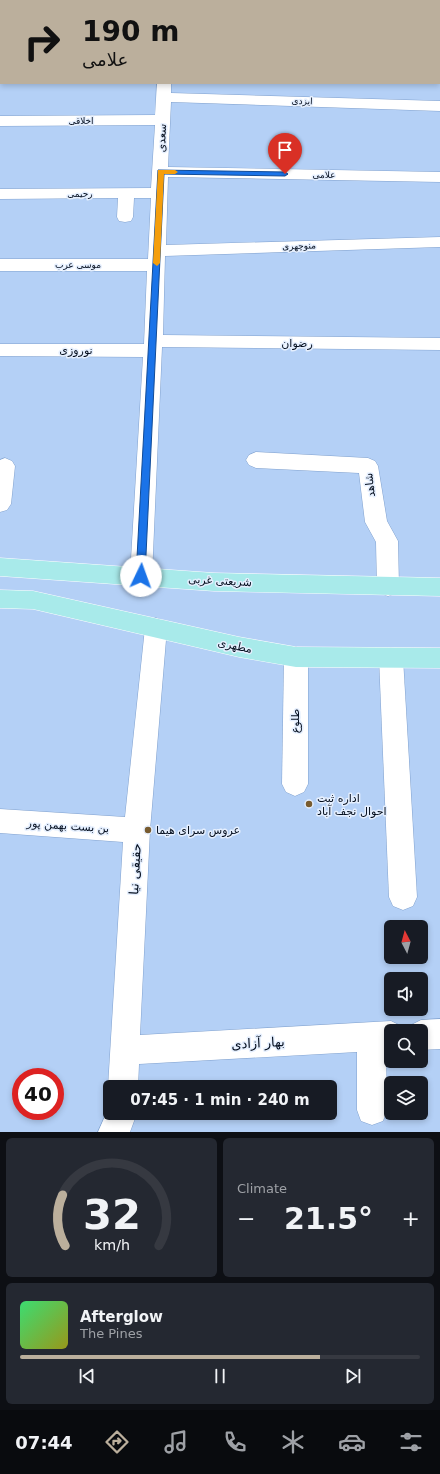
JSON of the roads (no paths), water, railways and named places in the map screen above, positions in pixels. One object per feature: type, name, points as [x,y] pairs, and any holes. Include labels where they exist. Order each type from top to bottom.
[{"type":"main road","name":"شریعتی غربی","points":[[0,567],[214,582],[440,588]]},
{"type":"main road","name":"مطهری","points":[[0,599],[33,600],[239,648],[296,657],[440,658]]},
{"type":"street","name":"ایزدی","points":[[164,90],[440,106]]},
{"type":"street","name":"سعدی","points":[[141,576],[164,90]]},
{"type":"street","name":"اخلاقی","points":[[0,121],[163,120]]},
{"type":"street","name":"علامی","points":[[160,172],[440,177]]},
{"type":"street","points":[[126,193],[126,217]]},
{"type":"street","name":"رحیمی","points":[[0,194],[160,193]]},
{"type":"street","name":"منوچهری","points":[[157,258],[440,242]]},
{"type":"street","name":"موسی عرب","points":[[0,265],[157,258]]},
{"type":"street","name":"رضوان","points":[[153,346],[440,344]]},
{"type":"street","name":"نوروزی","points":[[0,350],[153,346]]},
{"type":"street","name":"شاهد","points":[[256,460],[368,466],[376,522],[387,541],[388,587]]},
{"type":"street","points":[[0,504],[5,466]]},
{"type":"street","name":"حقیقی نیا","points":[[123,1080],[137,830],[156,628]]},
{"type":"street","name":"طلوع","points":[[295,784],[296,657]]},
{"type":"street","points":[[391,658],[403,897]]},
{"type":"street","name":"بن بست بهمن پور","points":[[0,821],[137,830]]},
{"type":"street","points":[[428,1035],[440,1034]]},
{"type":"street","points":[[372,1110],[381,1037]]},
{"type":"street","name":"بهار آزادی","points":[[125,1050],[381,1037]]},
{"type":"street","points":[[113,1132],[120,1120]]},
{"type":"place","name":"اداره ثبت احوال نجف آباد","points":[[309,804]]},
{"type":"place","name":"عروس سرای هیما","points":[[148,830]]}]
